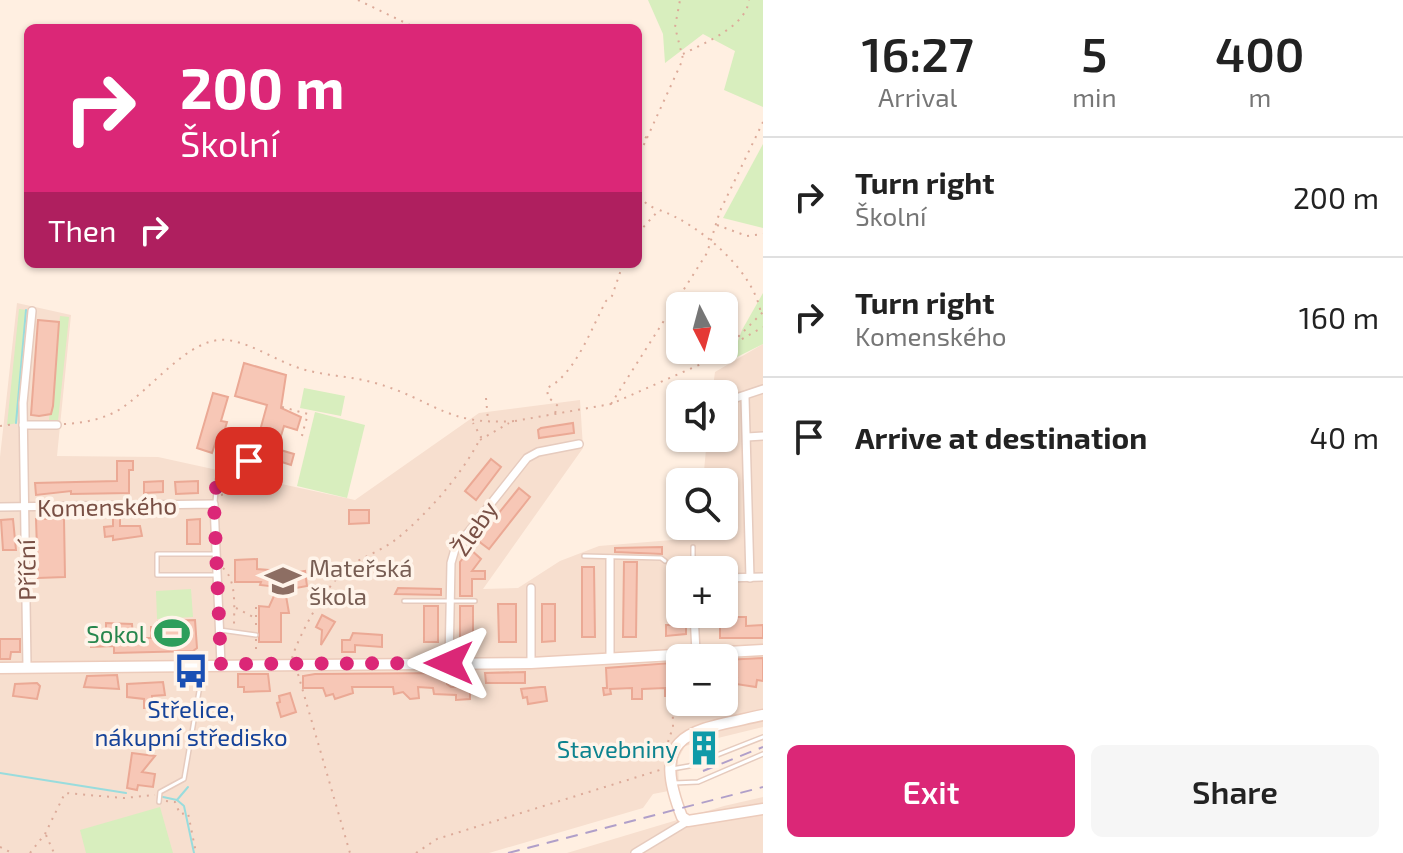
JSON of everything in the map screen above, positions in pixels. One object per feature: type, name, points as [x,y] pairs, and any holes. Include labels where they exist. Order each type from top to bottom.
[{"type":"street","name":"Příční","points":[[27,667],[23,425],[24,367],[32,311]]},
{"type":"street","points":[[738,398],[763,389]]},
{"type":"street","points":[[745,397],[750,578]]},
{"type":"street","points":[[40,414],[40,425]]},
{"type":"street","points":[[23,425],[57,425]]},
{"type":"street","points":[[747,437],[763,436]]},
{"type":"street","name":"Žleby","points":[[449,663],[455,549],[527,458],[538,452],[579,444]]},
{"type":"street","points":[[217,504],[221,664]]},
{"type":"street","name":"Komenského","points":[[0,507],[217,504]]},
{"type":"street","points":[[610,559],[610,659]]},
{"type":"street","points":[[738,578],[763,577]]},
{"type":"street","points":[[531,588],[531,663]]},
{"type":"street","points":[[738,651],[763,650]]},
{"type":"street","points":[[0,668],[531,663],[666,654]]},
{"type":"street","points":[[688,821],[682,817],[670,784],[672,752],[680,740],[706,728],[763,715]]},
{"type":"street","points":[[635,853],[688,821],[763,809]]},
{"type":"lane","points":[[217,504],[217,480],[227,462],[249,461],[275,466]]},
{"type":"lane","points":[[693,547],[693,556]]},
{"type":"lane","points":[[217,554],[157,554],[157,575],[220,571]]},
{"type":"lane","points":[[584,556],[661,558],[665,561]]},
{"type":"lane","points":[[404,601],[475,601]]},
{"type":"lane","points":[[220,630],[256,635]]},
{"type":"lane","points":[[159,801],[160,795],[184,779],[203,664]]},
{"type":"lane","points":[[669,769],[689,766],[763,737]]},
{"type":"lane","points":[[670,784],[698,782],[763,754]]},
{"type":"path","points":[[358,0],[408,24]]},
{"type":"path","points":[[642,149],[683,59],[675,27],[680,0]]},
{"type":"path","points":[[682,55],[724,32],[748,8],[749,0]]},
{"type":"path","points":[[611,404],[713,242],[716,224],[763,122]]},
{"type":"path","points":[[642,135],[647,138]]},
{"type":"path","points":[[642,200],[684,220],[713,242],[757,294],[762,314],[738,337]]},
{"type":"path","points":[[642,229],[659,210]]},
{"type":"path","points":[[716,224],[747,236],[763,234]]},
{"type":"path","points":[[554,413],[558,406],[548,397],[547,388],[556,384],[579,352],[606,301],[612,296],[622,268]]},
{"type":"path","points":[[738,341],[763,327]]},
{"type":"path","points":[[57,425],[90,422],[117,411],[179,359],[207,342],[228,340],[304,370],[375,383],[469,421],[478,428],[479,441]]},
{"type":"path","points":[[350,853],[292,655],[331,584],[351,566],[408,528],[429,508],[479,441],[495,428],[514,421],[611,404],[701,364]]},
{"type":"path","points":[[486,398],[488,422]]},
{"type":"path","points":[[282,407],[308,412],[302,435],[309,437]]},
{"type":"path","points":[[469,421],[514,421]]},
{"type":"path","points":[[0,426],[23,425]]},
{"type":"path","points":[[217,504],[220,495],[240,491],[249,461]]},
{"type":"path","points":[[220,571],[228,571],[233,588],[233,632]]},
{"type":"path","points":[[234,607],[256,618]]},
{"type":"path","points":[[668,740],[673,716]]},
{"type":"path","points":[[416,853],[437,839],[657,770],[669,769]]},
{"type":"path","points":[[30,853],[45,834],[65,793],[124,798],[160,795]]},
{"type":"path","points":[[159,801],[175,802],[181,814],[187,814],[196,853]]},
{"type":"path","points":[[45,834],[54,853]]},
{"type":"path","points":[[0,847],[12,853]]},
{"type":"shaded area","points":[[17,303],[71,315],[57,456],[158,457],[355,500],[479,413],[580,400],[583,448],[483,589],[518,588],[560,561],[599,546],[672,540],[738,540],[738,468],[704,468],[706,452],[738,452],[738,380],[714,380],[715,372],[729,364],[738,364],[738,359],[763,344],[763,727],[685,746],[678,759],[679,789],[653,794],[643,808],[489,853],[0,853],[0,457]]},
{"type":"shaded area","points":[[763,797],[763,853],[567,853],[724,806]]},
{"type":"green space","points":[[648,0],[763,0],[763,107],[724,90],[735,51],[703,34],[665,63],[663,34]]},
{"type":"green space","points":[[763,144],[763,228],[723,218]]},
{"type":"green space","points":[[763,293],[763,344],[738,356],[742,330]]},
{"type":"green space","points":[[19,309],[26,310],[17,423],[7,425]]},
{"type":"green space","points":[[60,316],[69,317],[58,421],[49,420]]},
{"type":"green space","points":[[304,388],[345,396],[341,416],[300,408]]},
{"type":"green space","points":[[315,412],[365,425],[347,498],[297,486]]},
{"type":"green space","points":[[191,589],[193,617],[157,619],[156,591]]},
{"type":"green space","points":[[160,807],[173,853],[86,853],[80,830]]},
{"type":"building","points":[[38,320],[59,322],[53,406],[51,414],[39,416],[31,415]]},
{"type":"building","points":[[244,363],[286,375],[281,408],[301,417],[297,430],[284,426],[277,449],[294,454],[291,465],[216,441],[212,453],[197,448],[213,393],[228,397],[221,421],[227,422],[225,429],[258,438],[267,405],[235,396]]},
{"type":"building","points":[[573,423],[574,433],[539,438],[538,430],[541,428]]},
{"type":"building","points":[[491,459],[501,467],[476,500],[465,491]]},
{"type":"building","points":[[117,461],[133,461],[133,470],[129,470],[129,493],[71,494],[71,491],[36,495],[35,483],[117,481]]},
{"type":"building","points":[[163,481],[163,492],[144,493],[144,482]]},
{"type":"building","points":[[198,481],[198,493],[176,494],[175,482]]},
{"type":"building","points":[[519,488],[530,497],[489,549],[477,540]]},
{"type":"building","points":[[349,510],[369,510],[369,523],[349,524]]},
{"type":"building","points":[[113,512],[120,512],[120,526],[140,526],[142,536],[113,540],[113,536],[105,537],[104,527],[113,526]]},
{"type":"building","points":[[13,519],[16,550],[3,550],[1,520]]},
{"type":"building","points":[[36,519],[64,519],[65,577],[38,578]]},
{"type":"building","points":[[200,519],[200,544],[187,544],[187,520]]},
{"type":"building","points":[[662,547],[662,554],[615,552],[615,548]]},
{"type":"building","points":[[470,549],[481,559],[472,571],[485,571],[485,579],[472,579],[472,596],[460,596],[460,562]]},
{"type":"building","points":[[257,559],[257,569],[281,571],[281,575],[305,571],[307,586],[285,590],[289,613],[281,613],[281,642],[259,642],[259,606],[269,607],[278,587],[260,585],[261,582],[235,582],[235,560]]},
{"type":"building","points":[[624,562],[637,562],[636,637],[623,637]]},
{"type":"building","points":[[582,567],[594,567],[595,637],[582,637]]},
{"type":"building","points":[[398,588],[441,589],[441,595],[395,594]]},
{"type":"building","points":[[498,604],[516,604],[516,642],[499,642]]},
{"type":"building","points":[[542,604],[555,604],[555,641],[542,642]]},
{"type":"building","points":[[424,606],[438,606],[438,642],[424,642]]},
{"type":"building","points":[[460,606],[473,606],[473,642],[460,642]]},
{"type":"building","points":[[322,615],[335,622],[321,645],[322,630],[316,627]]},
{"type":"building","points":[[738,617],[746,617],[746,626],[763,625],[763,638],[720,638],[720,628],[738,628]]},
{"type":"building","points":[[195,620],[197,648],[193,651],[114,653],[114,646],[91,647],[91,636],[106,635],[106,623],[132,624],[133,638],[151,638],[151,627],[158,627],[158,621]]},
{"type":"building","points":[[666,628],[686,628],[686,634],[666,636]]},
{"type":"building","points":[[353,633],[382,635],[382,647],[355,645],[355,652],[342,652],[342,640],[350,640]]},
{"type":"building","points":[[0,639],[20,639],[20,652],[11,652],[10,659],[0,659]]},
{"type":"building","points":[[763,658],[763,681],[757,680],[756,687],[738,684],[738,659]]},
{"type":"building","points":[[666,663],[666,696],[665,688],[642,689],[642,699],[632,699],[632,688],[610,689],[611,694],[604,695],[603,688],[607,688],[606,668]]},
{"type":"building","points":[[525,672],[525,683],[486,683],[485,673]]},
{"type":"building","points":[[447,673],[447,684],[451,687],[470,686],[470,699],[456,700],[456,695],[434,694],[433,688],[418,687],[419,698],[410,699],[403,692],[394,694],[393,687],[352,687],[353,693],[335,699],[333,694],[326,696],[323,688],[303,688],[303,676],[315,674]]},
{"type":"building","points":[[238,674],[268,674],[270,691],[244,692],[244,687],[238,687]]},
{"type":"building","points":[[117,675],[119,689],[84,687],[87,676]]},
{"type":"building","points":[[163,682],[165,695],[152,696],[152,708],[144,708],[144,699],[127,697],[127,684]]},
{"type":"building","points":[[37,683],[40,686],[37,699],[13,696],[15,684]]},
{"type":"building","points":[[545,687],[547,701],[528,704],[527,697],[523,698],[521,689]]},
{"type":"building","points":[[290,693],[296,712],[281,717],[277,703],[280,702],[279,696]]},
{"type":"building","points":[[132,753],[155,756],[142,772],[155,774],[153,787],[138,785],[137,790],[127,788]]},
{"type":"waterway","points":[[16,423],[26,310]]},
{"type":"waterway","points":[[0,773],[126,793]]},
{"type":"waterway","points":[[163,797],[177,800],[188,787]]},
{"type":"waterway","points":[[177,800],[184,806],[194,853]]},
{"type":"railway","points":[[703,771],[763,747]]},
{"type":"railway","points":[[508,853],[763,787]]},
{"type":"place","name":"Mateřská škola","points":[[283,581]]},
{"type":"place","name":"Sokol","points":[[172,633]]},
{"type":"place","name":"Střelice, nákupní středisko","points":[[191,671]]},
{"type":"place","name":"Stavebniny","points":[[704,748]]},
{"type":"route","points":[[249,461],[236,459],[227,462],[217,480],[214,504],[221,664],[449,663]]}]
